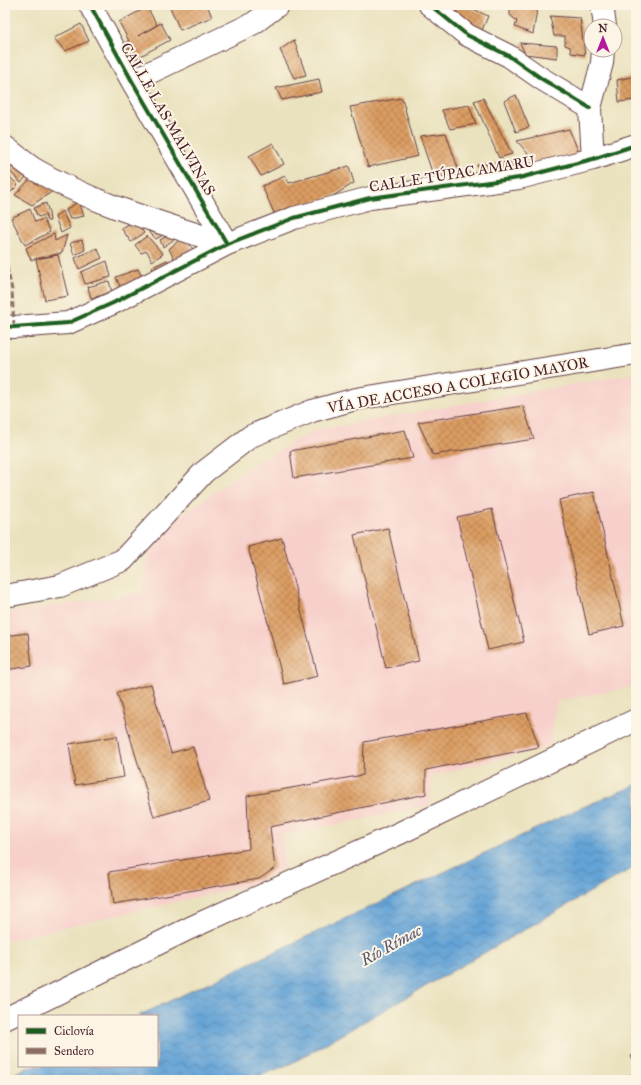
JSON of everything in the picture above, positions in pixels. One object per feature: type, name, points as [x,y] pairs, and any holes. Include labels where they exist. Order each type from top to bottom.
[{"type":"street","name":"CALLE LAS MALVINAS","points":[[90,5],[132,81],[227,244]]},
{"type":"street","points":[[132,81],[254,23],[278,5]]},
{"type":"street","points":[[430,5],[467,35],[509,56],[542,79],[590,108]]},
{"type":"street","points":[[602,5],[604,18]]},
{"type":"street","points":[[593,159],[590,108],[602,58]]},
{"type":"street","name":"CALLE TÚPAC AMARU","points":[[5,326],[14,327],[68,323],[113,303],[227,244],[294,218],[370,198],[519,178],[593,159],[636,145]]},
{"type":"street","points":[[5,147],[34,169],[87,195],[147,218],[227,244]]},
{"type":"street","name":"VÍA DE ACCESO A COLEGIO MAYOR","points":[[5,596],[60,586],[123,560],[204,472],[251,436],[312,411],[356,399],[636,354]]},
{"type":"street","points":[[5,1019],[190,928],[400,833],[636,720]]},
{"type":"shaded area","points":[[636,373],[636,686],[557,701],[549,747],[432,776],[430,805],[290,834],[282,834],[284,868],[254,884],[5,941],[5,613],[143,593],[149,543],[178,517],[256,463],[315,430]]},
{"type":"water","name":"Río Rímac","points":[[636,785],[636,867],[292,1063],[249,1080],[5,1080],[5,1078],[29,1067],[158,1067],[158,1015],[140,1015],[576,810]]},
{"type":"building","points":[[169,5],[207,5],[212,17],[180,30]]},
{"type":"building","points":[[440,5],[465,5],[488,16],[479,37]]},
{"type":"building","points":[[510,5],[534,5],[537,10],[533,34],[515,27],[517,21],[510,15]]},
{"type":"building","points":[[613,5],[636,5],[636,7],[615,11]]},
{"type":"building","points":[[147,7],[157,25],[138,36],[161,23],[170,40],[135,59],[126,42],[129,41],[119,22]]},
{"type":"building","points":[[550,16],[580,18],[583,55],[571,53],[570,47],[565,45],[565,36],[554,36]]},
{"type":"building","points":[[81,24],[89,41],[65,51],[54,38]]},
{"type":"building","points":[[294,40],[306,75],[294,78],[280,50]]},
{"type":"building","points":[[520,43],[557,46],[557,58],[525,54]]},
{"type":"building","points":[[636,76],[636,100],[619,102],[617,80]]},
{"type":"building","points":[[319,79],[322,92],[282,100],[276,88]]},
{"type":"building","points":[[516,95],[529,127],[516,132],[504,101]]},
{"type":"building","points":[[402,98],[418,156],[368,167],[350,107]]},
{"type":"building","points":[[483,98],[512,154],[499,158],[474,101]]},
{"type":"building","points":[[469,105],[476,124],[450,129],[442,110]]},
{"type":"building","points":[[569,129],[580,155],[537,164],[517,141]]},
{"type":"building","points":[[446,133],[462,180],[436,184],[420,136]]},
{"type":"building","points":[[273,143],[284,164],[261,176],[249,156]]},
{"type":"building","points":[[5,151],[29,173],[21,183],[5,166]]},
{"type":"building","points":[[519,161],[521,169],[481,178],[477,165]]},
{"type":"building","points":[[349,166],[354,183],[333,196],[275,215],[262,186],[285,176],[289,183]]},
{"type":"building","points":[[5,172],[18,185],[8,195],[5,192]]},
{"type":"building","points":[[33,176],[56,189],[32,205],[15,195]]},
{"type":"building","points":[[79,201],[84,216],[70,219],[66,210]]},
{"type":"building","points":[[46,203],[50,221],[47,221],[45,215],[38,217],[34,208]]},
{"type":"building","points":[[30,209],[35,222],[43,219],[50,232],[25,245],[11,218]]},
{"type":"building","points":[[62,211],[70,228],[61,233],[55,217]]},
{"type":"building","points":[[136,221],[144,233],[131,242],[121,228]]},
{"type":"building","points":[[144,227],[168,232],[156,239]]},
{"type":"building","points":[[54,234],[55,241],[67,235],[62,253],[31,260],[26,248]]},
{"type":"building","points":[[171,234],[179,236],[163,247],[160,240]]},
{"type":"building","points":[[147,236],[163,254],[152,261],[147,251],[141,253],[135,245]]},
{"type":"building","points":[[184,236],[196,254],[177,265],[169,249]]},
{"type":"building","points":[[82,240],[85,250],[74,255],[70,243]]},
{"type":"building","points":[[97,248],[102,258],[79,269],[75,258]]},
{"type":"building","points":[[58,255],[68,296],[45,300],[36,259]]},
{"type":"building","points":[[167,260],[173,268],[155,276],[152,267]]},
{"type":"building","points":[[107,261],[111,277],[85,284],[81,272]]},
{"type":"building","points":[[138,269],[145,282],[123,294],[116,277]]},
{"type":"building","points":[[109,281],[112,293],[91,298],[88,287]]},
{"type":"building","points":[[523,406],[534,439],[433,455],[418,422]]},
{"type":"building","points":[[405,430],[413,458],[294,478],[290,451]]},
{"type":"building","points":[[594,492],[624,626],[589,634],[559,500]]},
{"type":"building","points":[[492,509],[524,642],[488,650],[457,517]]},
{"type":"building","points":[[388,528],[419,661],[386,668],[354,535]]},
{"type":"building","points":[[282,538],[318,676],[284,684],[248,547]]},
{"type":"building","points":[[28,633],[32,666],[5,670],[5,636]]},
{"type":"building","points":[[151,684],[171,753],[193,747],[209,801],[154,817],[117,693]]},
{"type":"building","points":[[527,713],[539,747],[426,770],[426,794],[270,827],[275,868],[259,879],[113,904],[109,872],[249,849],[247,796],[363,775],[364,742]]},
{"type":"building","points":[[117,736],[124,777],[75,785],[69,744]]},
{"type":"building","points":[[636,1055],[636,1065],[631,1056]]},
{"type":"building","points":[[636,1073],[636,1080],[614,1080]]},
{"type":"marked path","points":[[5,258],[12,290],[14,327]]},
{"type":"cycle path","points":[[90,5],[132,81],[227,244]]},
{"type":"cycle path","points":[[430,5],[467,35],[509,56],[542,79],[590,108]]},
{"type":"cycle path","points":[[5,326],[14,327],[68,323],[113,303],[227,244],[294,218],[370,198],[519,178],[593,159],[636,145]]}]
